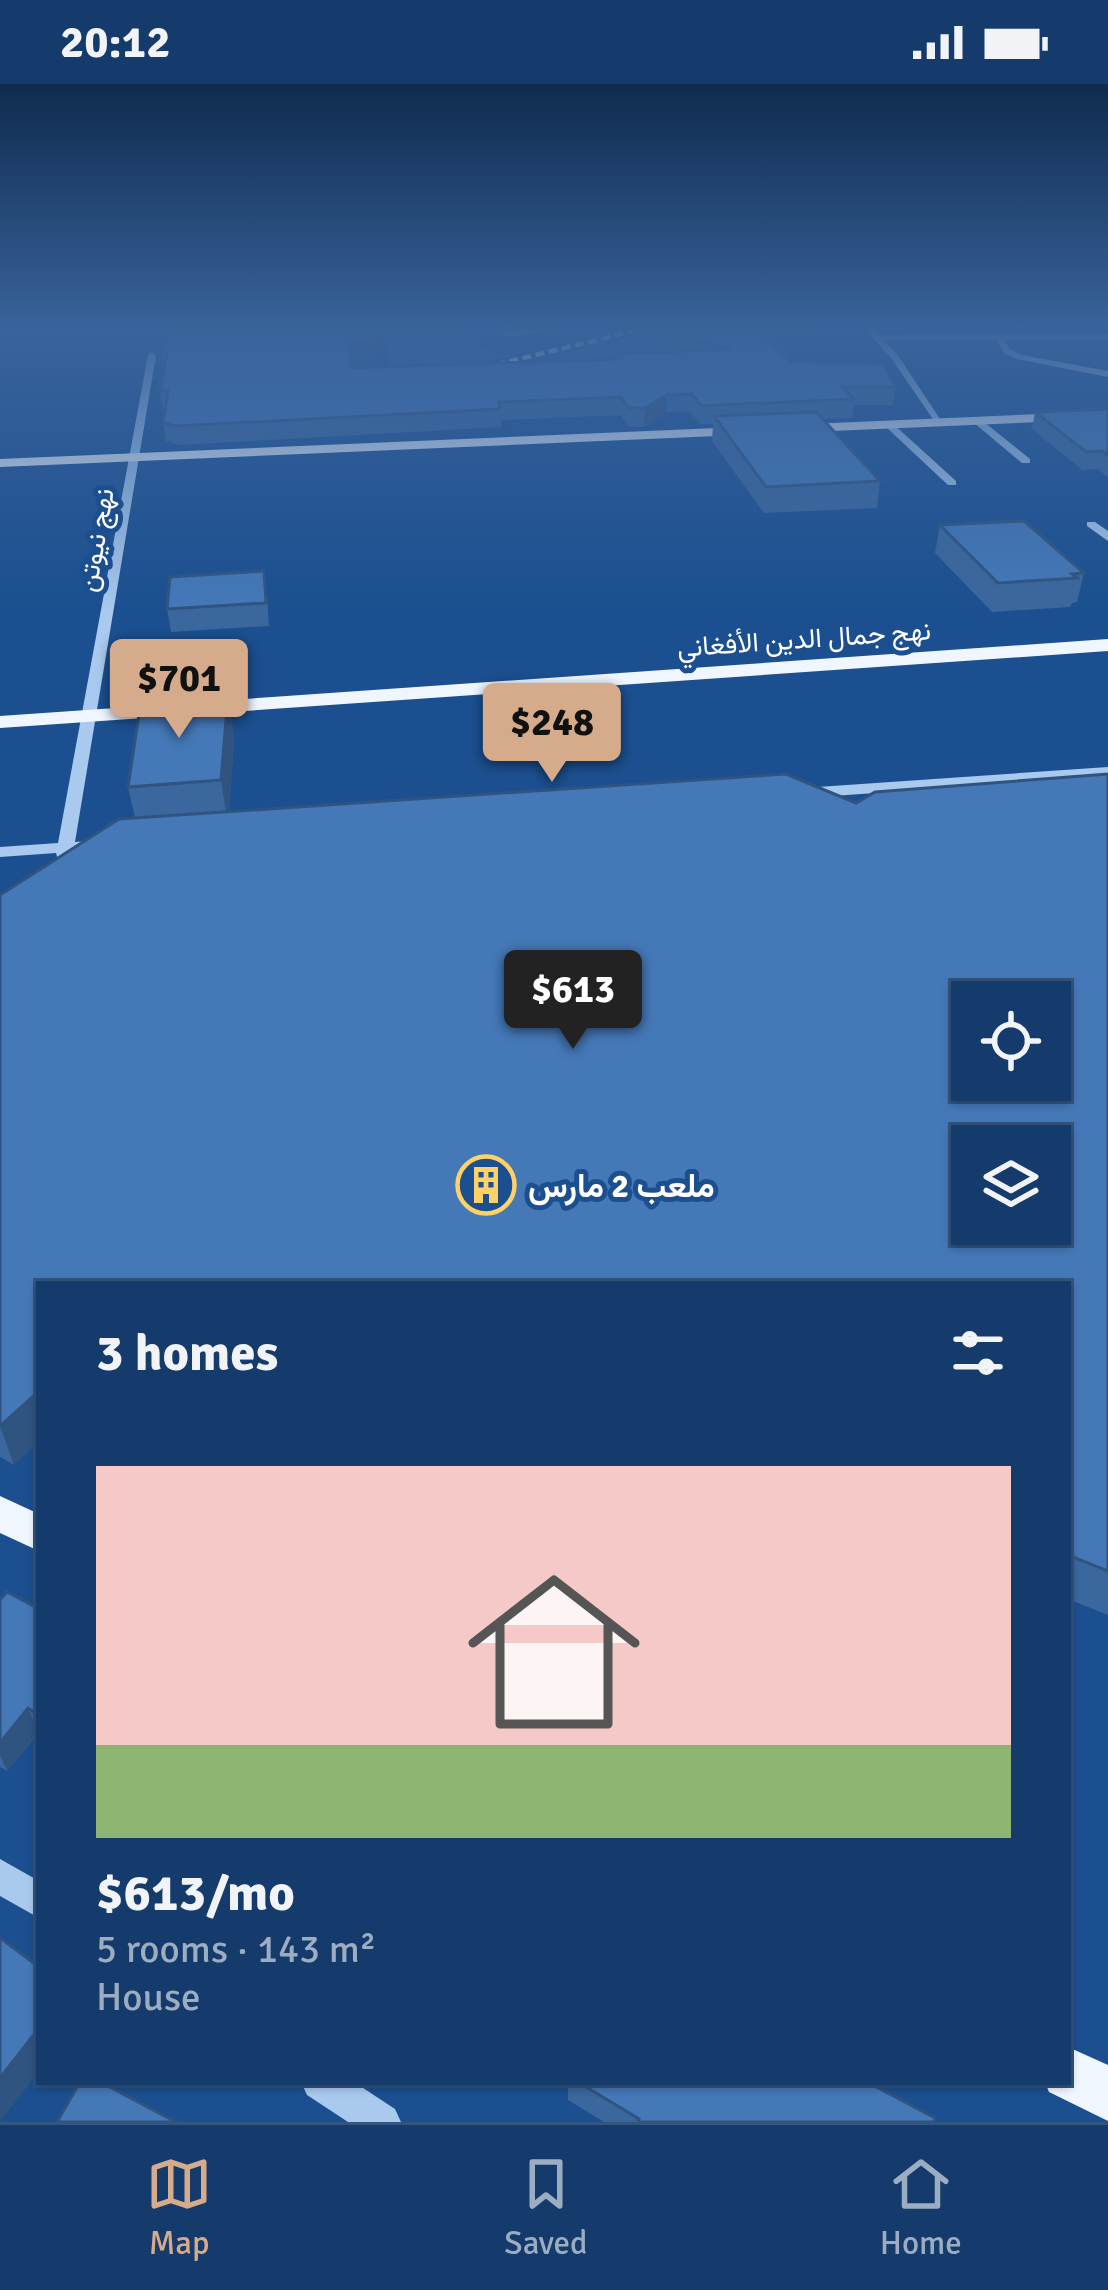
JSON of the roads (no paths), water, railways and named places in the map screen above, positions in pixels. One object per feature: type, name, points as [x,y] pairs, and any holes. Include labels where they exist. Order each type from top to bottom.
[{"type":"main road","points":[[0,463],[934,422]]},
{"type":"main road","name":"نهج جمال الدين الأفغاني","points":[[0,722],[1108,645]]},
{"type":"main road","points":[[0,1514],[36,1532]]},
{"type":"main road","points":[[1071,2075],[1108,2094]]},
{"type":"street","name":"نهج نيوتن","points":[[56,878],[68,848],[141,422]]},
{"type":"street","points":[[979,422],[1026,460]]},
{"type":"street","points":[[888,424],[952,483]]},
{"type":"street","points":[[1091,524],[1108,537]]},
{"type":"street","points":[[781,794],[1108,772]]},
{"type":"street","points":[[0,852],[112,844]]},
{"type":"street","points":[[0,1876],[36,1899]]},
{"type":"street","points":[[325,2085],[382,2122]]},
{"type":"place","name":"ملعب 2 مارس","points":[[486,1185]]}]
